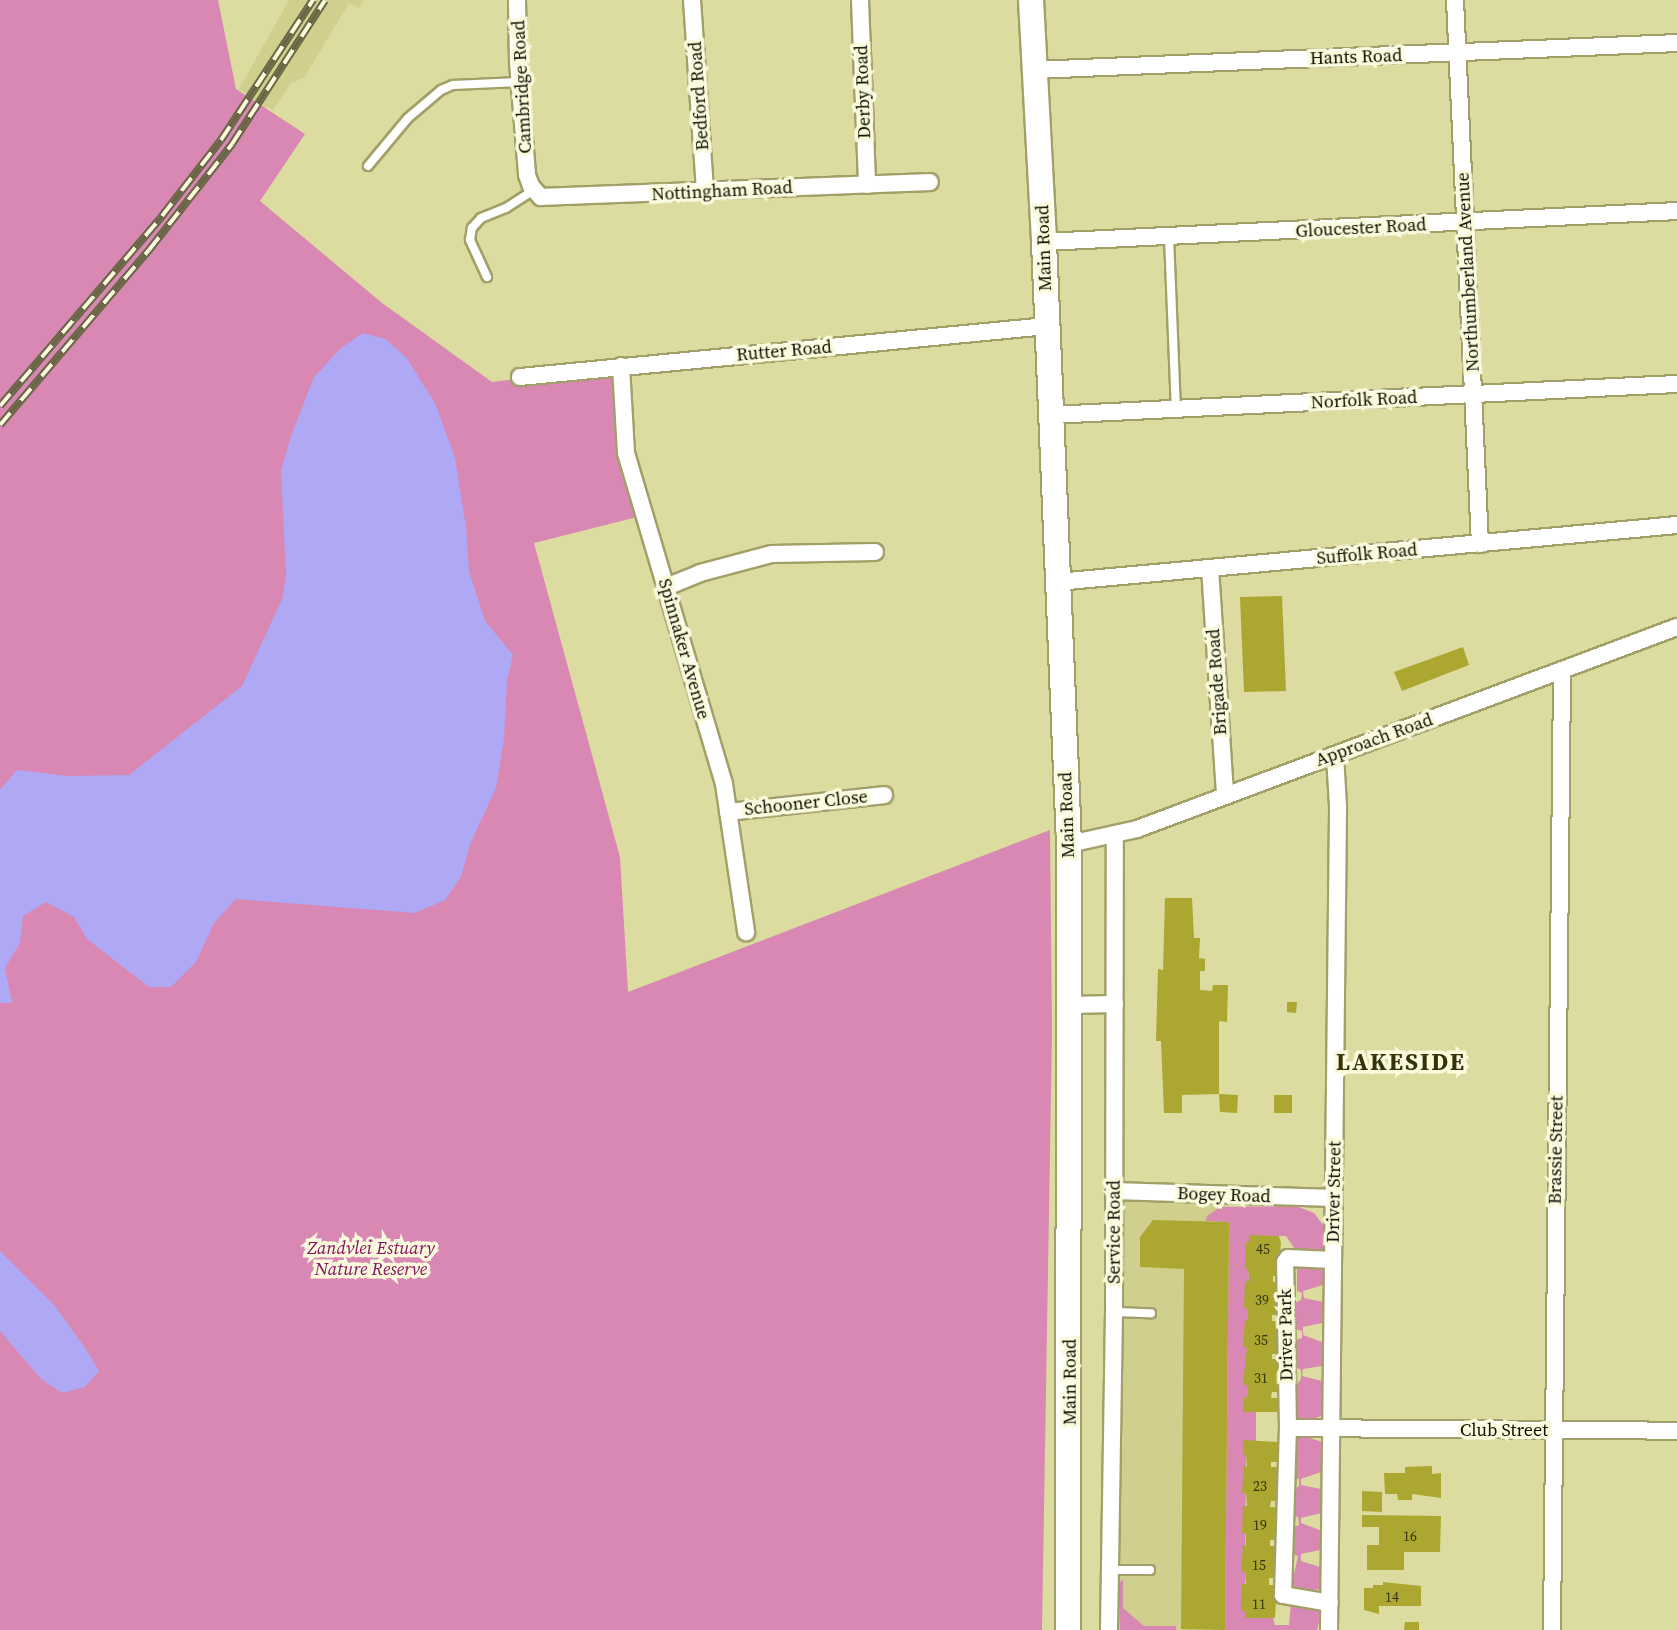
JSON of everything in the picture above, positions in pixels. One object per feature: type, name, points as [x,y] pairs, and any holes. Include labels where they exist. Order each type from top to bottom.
[{"type":"main road","name":"Main Road","points":[[1031,0],[1044,242],[1069,844],[1068,1630]]},
{"type":"street","name":"Cambridge Road","points":[[517,0],[519,82],[527,175],[534,190]]},
{"type":"street","name":"Bedford Road","points":[[692,0],[705,192]]},
{"type":"street","name":"Derby Road","points":[[860,0],[867,185]]},
{"type":"street","name":"Northumberland Avenue","points":[[1455,0],[1480,544]]},
{"type":"street","name":"Hants Road","points":[[1034,70],[1677,43]]},
{"type":"street","name":"Nottingham Road","points":[[534,190],[546,198],[930,182]]},
{"type":"street","name":"Gloucester Road","points":[[1044,242],[1677,211]]},
{"type":"street","name":"Rutter Road","points":[[520,377],[1047,326]]},
{"type":"street","name":"Spinnaker Avenue","points":[[621,366],[626,453],[724,784],[746,932]]},
{"type":"street","name":"Norfolk Road","points":[[1051,415],[1677,384]]},
{"type":"street","name":"Suffolk Road","points":[[1057,582],[1677,525]]},
{"type":"street","points":[[666,587],[700,573],[772,554],[875,552]]},
{"type":"street","name":"Brigade Road","points":[[1210,568],[1224,796]]},
{"type":"street","name":"Approach Road","points":[[1069,844],[1137,829],[1677,627]]},
{"type":"street","name":"Brassie Street","points":[[1552,1630],[1562,670]]},
{"type":"street","name":"Driver Street","points":[[1329,1630],[1338,806],[1335,755]]},
{"type":"street","name":"Schooner Close","points":[[728,812],[884,795]]},
{"type":"street","name":"Service Road","points":[[1109,1630],[1107,1570],[1114,1312],[1115,834]]},
{"type":"street","points":[[1070,1004],[1115,1004]]},
{"type":"street","name":"Bogey Road","points":[[1114,1191],[1334,1198]]},
{"type":"street","name":"Driver Park","points":[[1330,1603],[1283,1595],[1295,1428],[1285,1262],[1288,1258],[1333,1260]]},
{"type":"street","name":"Club Street","points":[[1295,1428],[1677,1431]]},
{"type":"lane","points":[[368,166],[408,118],[441,90],[453,85],[519,82]]},
{"type":"lane","points":[[486,277],[470,240],[472,228],[481,218],[506,208],[534,190]]},
{"type":"lane","points":[[1169,237],[1176,409]]},
{"type":"lane","points":[[1114,1312],[1151,1313]]},
{"type":"lane","points":[[1107,1570],[1150,1570]]},
{"type":"shaded area","points":[[289,0],[364,0],[359,8],[349,3],[304,78],[291,83],[273,110],[267,107],[214,180],[216,135],[247,94],[239,89]]},
{"type":"shaded area","points":[[363,333],[385,339],[406,357],[435,403],[455,458],[466,527],[469,571],[485,621],[513,655],[507,681],[504,739],[496,788],[470,844],[461,877],[445,900],[415,913],[236,899],[214,923],[196,962],[171,987],[149,987],[87,939],[74,917],[46,902],[23,916],[20,943],[5,968],[12,1003],[0,1003],[0,790],[17,770],[68,776],[129,775],[242,686],[283,597],[286,574],[281,471],[291,436],[314,377],[341,348]]},
{"type":"shaded area","points":[[1114,1191],[1229,1196],[1225,1630],[1109,1630]]},
{"type":"shaded area","points":[[0,1251],[55,1306],[85,1348],[99,1371],[85,1387],[62,1393],[41,1379],[0,1331]]},
{"type":"green space","name":"Zandvlei Estuary Nature Reserve","points":[[0,0],[218,0],[236,89],[305,134],[260,201],[382,303],[492,382],[621,366],[626,453],[645,515],[534,543],[620,857],[628,992],[1050,830],[1052,1032],[1042,1630],[0,1630]]},
{"type":"green space","points":[[1296,1206],[1314,1213],[1323,1225],[1323,1251],[1297,1252],[1286,1236],[1249,1236],[1248,1397],[1256,1412],[1256,1441],[1246,1455],[1245,1618],[1273,1618],[1275,1625],[1289,1625],[1291,1604],[1319,1606],[1320,1619],[1317,1630],[1225,1630],[1229,1222],[1206,1221],[1207,1216],[1220,1207]]},
{"type":"green space","points":[[1304,1263],[1323,1263],[1323,1285],[1303,1291],[1304,1298],[1323,1302],[1322,1323],[1303,1327],[1303,1335],[1322,1342],[1322,1366],[1303,1369],[1302,1376],[1322,1381],[1321,1416],[1302,1423],[1295,1418],[1291,1394],[1301,1379],[1301,1370],[1291,1365],[1292,1341],[1302,1338],[1302,1331],[1292,1328],[1291,1305],[1301,1300],[1302,1293],[1297,1291],[1297,1266]]},
{"type":"green space","points":[[1301,1435],[1322,1442],[1321,1472],[1301,1479],[1301,1485],[1321,1489],[1321,1513],[1301,1518],[1301,1523],[1320,1530],[1320,1550],[1301,1554],[1301,1561],[1320,1567],[1320,1589],[1300,1592],[1292,1584],[1298,1556],[1291,1554],[1291,1528],[1299,1525],[1298,1517],[1292,1515],[1290,1491],[1299,1486],[1299,1479],[1292,1477],[1292,1440]]},
{"type":"green space","points":[[1123,1579],[1123,1608],[1144,1626],[1176,1626],[1176,1630],[1120,1630],[1120,1582]]},
{"type":"building","points":[[1282,596],[1286,691],[1244,692],[1240,597]]},
{"type":"building","points":[[1463,647],[1469,665],[1402,691],[1394,672]]},
{"type":"building","points":[[1165,898],[1192,898],[1194,938],[1200,938],[1199,958],[1205,959],[1205,971],[1200,971],[1200,990],[1212,991],[1213,985],[1228,985],[1227,1022],[1219,1021],[1219,1094],[1182,1095],[1182,1113],[1164,1113],[1161,1041],[1156,1041],[1158,969],[1163,970]]},
{"type":"building","points":[[1287,1002],[1297,1002],[1296,1013],[1287,1012]]},
{"type":"building","points":[[1219,1094],[1238,1095],[1237,1113],[1220,1112]]},
{"type":"building","points":[[1274,1095],[1292,1095],[1292,1113],[1274,1113]]},
{"type":"building","points":[[1153,1220],[1229,1222],[1225,1630],[1181,1629],[1184,1269],[1140,1267],[1140,1237]]},
{"type":"building","points":[[1249,1235],[1279,1236],[1281,1243],[1278,1276],[1273,1276],[1273,1282],[1280,1282],[1278,1315],[1272,1315],[1272,1321],[1279,1321],[1277,1354],[1272,1354],[1272,1359],[1279,1359],[1277,1392],[1272,1392],[1271,1398],[1279,1398],[1278,1412],[1243,1412],[1244,1397],[1248,1397],[1247,1385],[1243,1385],[1247,1347],[1243,1347],[1245,1320],[1248,1320],[1248,1308],[1244,1308],[1245,1281],[1249,1281],[1248,1269],[1245,1269],[1246,1242],[1249,1242]]},
{"type":"building","points":[[1243,1440],[1278,1442],[1277,1462],[1271,1462],[1271,1467],[1279,1467],[1276,1501],[1271,1501],[1270,1507],[1278,1507],[1275,1540],[1270,1540],[1270,1546],[1278,1546],[1275,1578],[1269,1578],[1269,1585],[1277,1585],[1275,1618],[1245,1618],[1245,1611],[1241,1611],[1242,1584],[1246,1584],[1245,1572],[1241,1572],[1243,1545],[1246,1546],[1246,1533],[1242,1533],[1243,1506],[1247,1506],[1246,1493],[1242,1493],[1244,1466],[1247,1467],[1246,1455],[1243,1455]]},
{"type":"building","points":[[1432,1466],[1432,1474],[1441,1473],[1441,1498],[1412,1494],[1412,1500],[1398,1500],[1397,1494],[1385,1494],[1384,1473],[1405,1473],[1405,1467]]},
{"type":"building","points":[[1362,1491],[1382,1492],[1382,1512],[1362,1511]]},
{"type":"building","points":[[1362,1515],[1441,1516],[1440,1552],[1404,1552],[1404,1570],[1367,1570],[1367,1545],[1379,1545],[1379,1527],[1362,1527]]},
{"type":"building","points":[[1383,1582],[1421,1586],[1421,1606],[1379,1606],[1379,1614],[1364,1610],[1364,1588],[1383,1585]]},
{"type":"building","points":[[1405,1622],[1419,1622],[1419,1630],[1404,1630]]},
{"type":"railway","points":[[0,406],[162,216],[221,140],[313,0]]},
{"type":"railway","points":[[0,425],[149,250],[232,144],[325,0]]},
{"type":"district","name":"LAKESIDE","points":[[1401,1062]]}]
